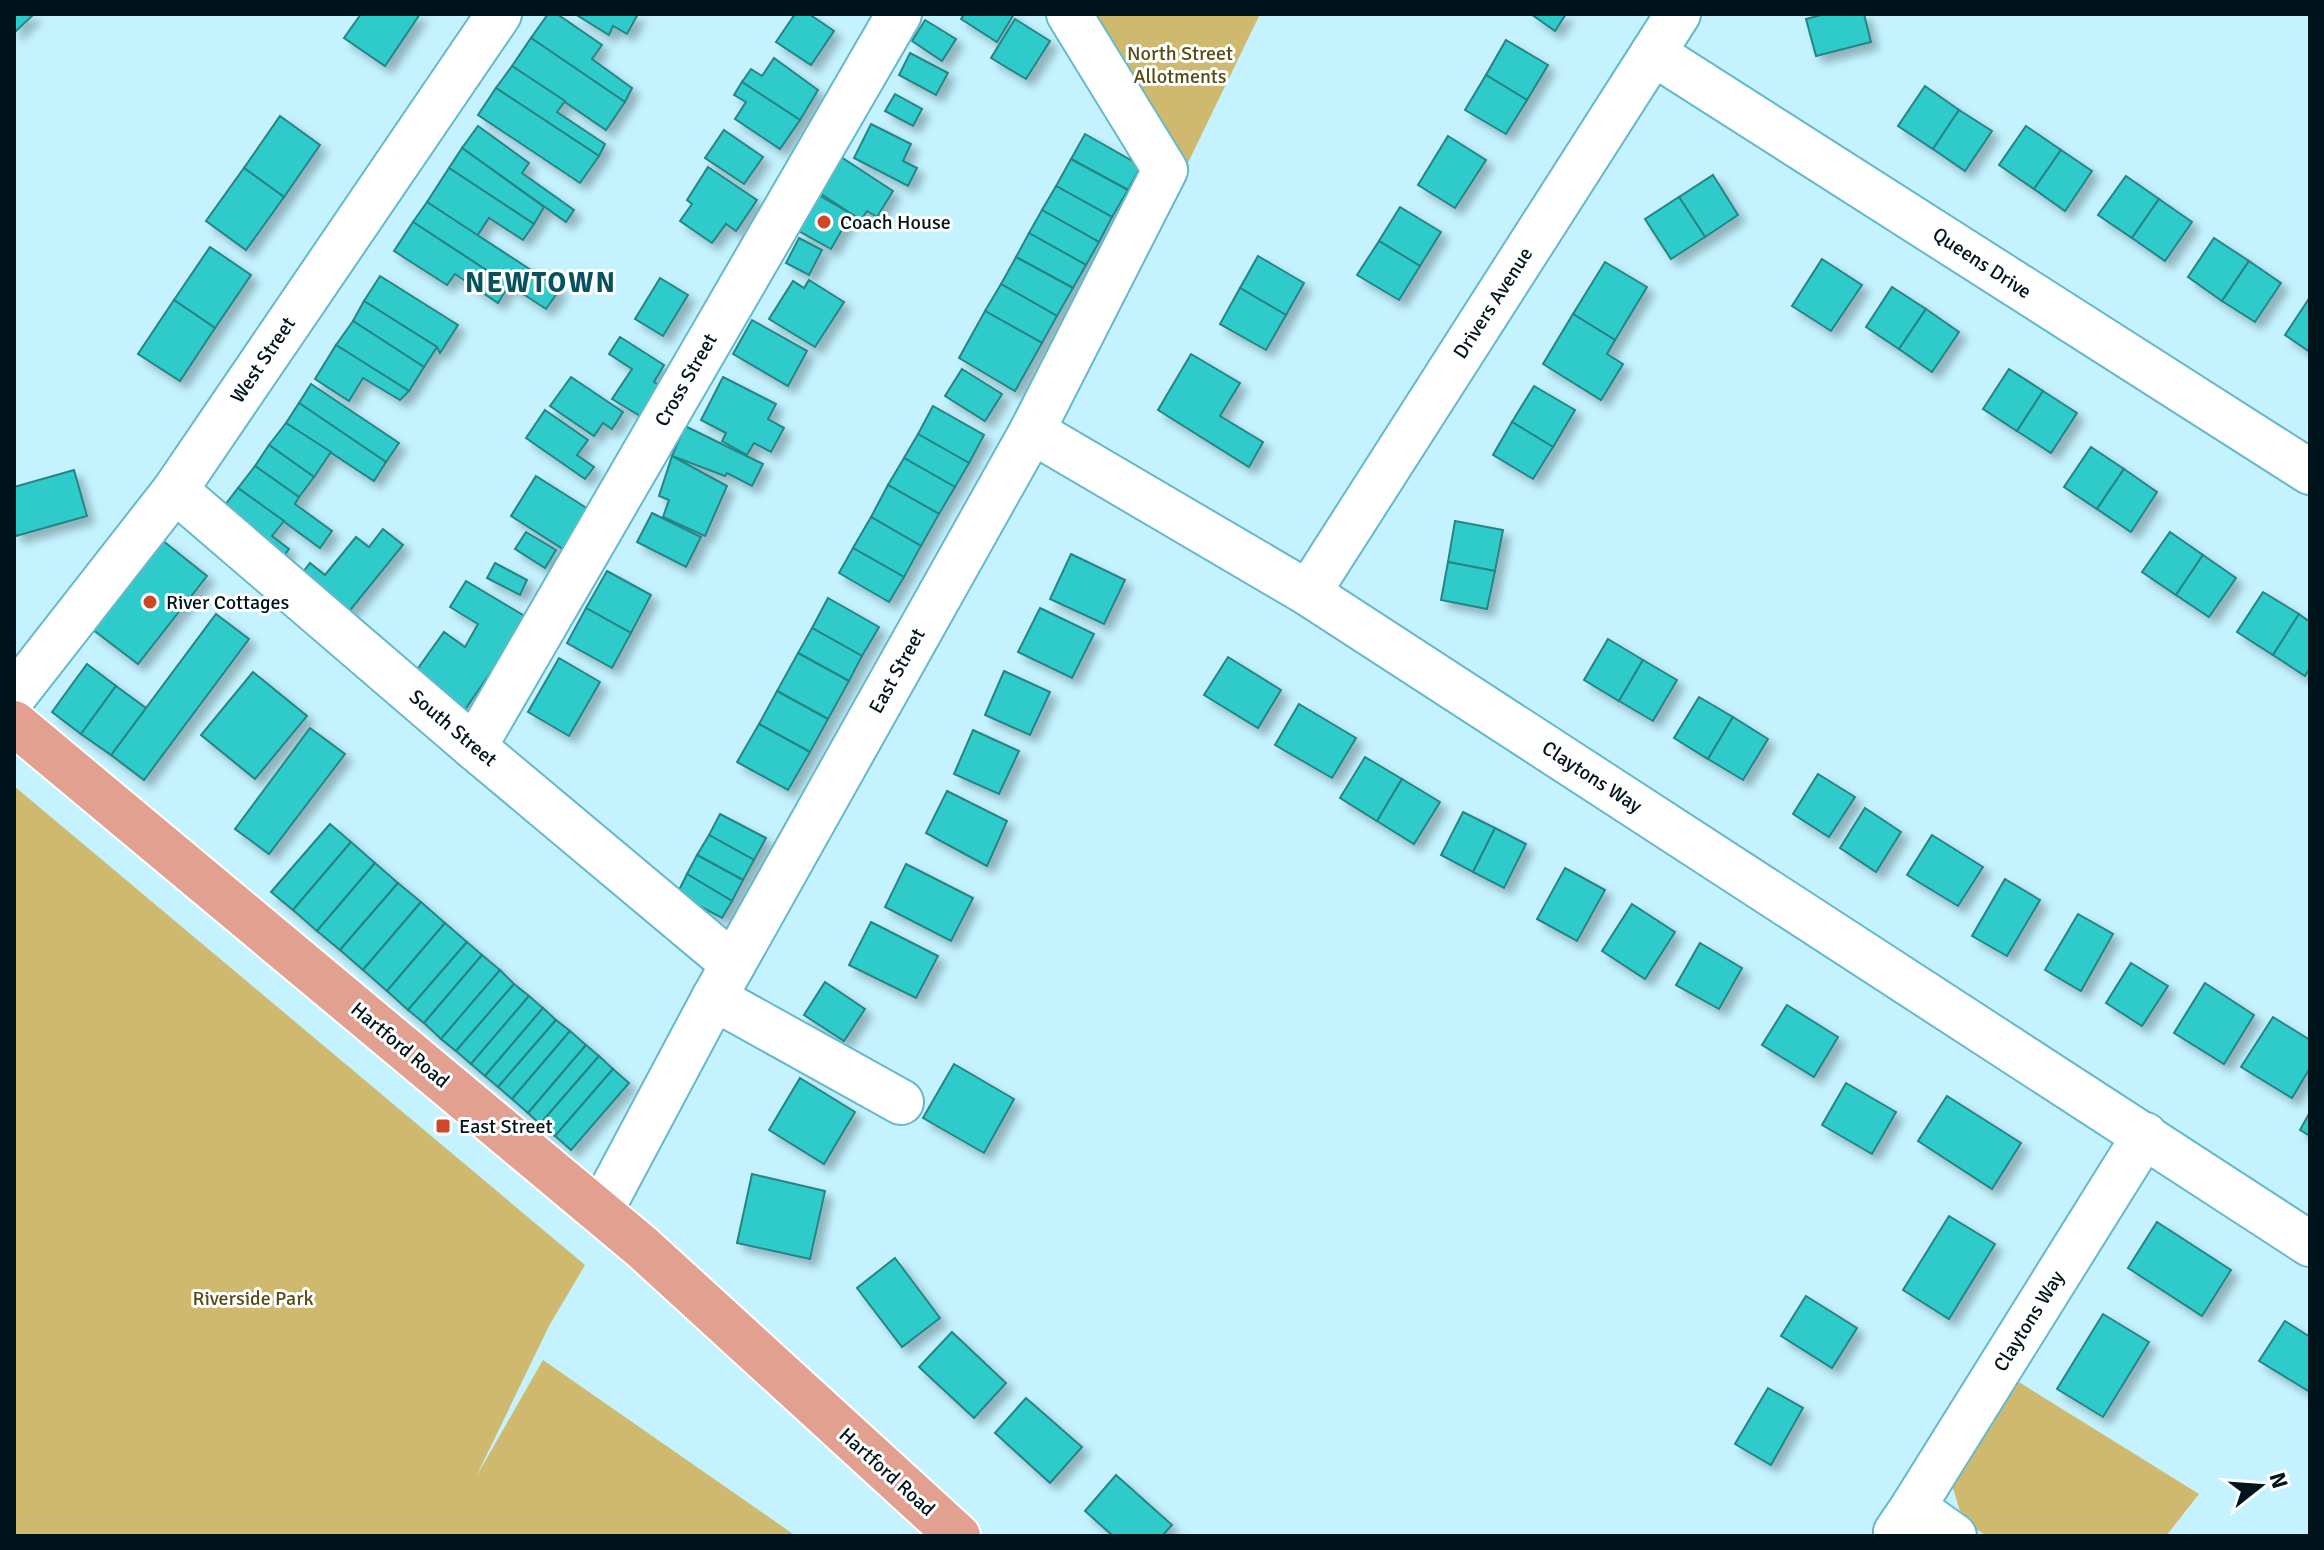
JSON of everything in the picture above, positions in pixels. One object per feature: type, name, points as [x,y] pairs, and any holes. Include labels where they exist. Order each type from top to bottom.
[{"type":"main road","name":"Hartford Road","points":[[14,723],[642,1247],[958,1536]]},
{"type":"street","name":"West Street","points":[[14,696],[175,490],[499,14]]},
{"type":"street","name":"Cross Street","points":[[474,747],[899,14]]},
{"type":"street","name":"East Street","points":[[600,1212],[724,981],[1032,431],[1165,170],[1069,14]]},
{"type":"street","name":"Drivers Avenue","points":[[1308,593],[1678,14]]},
{"type":"street","name":"Queens Drive","points":[[1653,53],[2310,472]]},
{"type":"street","name":"Claytons Way","points":[[1032,431],[1308,593],[2310,1244]]},
{"type":"street","name":"South Street","points":[[175,490],[474,747],[724,981],[901,1102]]},
{"type":"street","name":"Claytons Way","points":[[1954,1536],[1904,1520],[2145,1135]]},
{"type":"green space","name":"North Street Allotments","points":[[1090,14],[1260,14],[1185,169]]},
{"type":"green space","name":"Riverside Park","points":[[14,786],[585,1265],[549,1326],[476,1477],[543,1360],[796,1536],[14,1536]]},
{"type":"green space","points":[[2006,1374],[2199,1494],[2166,1536],[1987,1536],[1963,1521],[1949,1475]]},
{"type":"building","points":[[14,14],[34,14],[14,33]]},
{"type":"building","points":[[361,14],[420,14],[385,66],[344,38]]},
{"type":"building","points":[[548,14],[557,14],[602,45],[592,59],[632,88],[625,102],[531,38]]},
{"type":"building","points":[[575,14],[638,14],[627,34],[613,26],[609,35]]},
{"type":"building","points":[[795,14],[809,14],[834,31],[811,65],[776,42]]},
{"type":"building","points":[[964,14],[1014,14],[997,42],[961,19]]},
{"type":"building","points":[[1531,14],[1566,14],[1555,31]]},
{"type":"building","points":[[1825,14],[1864,14],[1871,42],[1816,56],[1806,19]]},
{"type":"building","points":[[1015,19],[1050,41],[1026,79],[991,58]]},
{"type":"building","points":[[925,20],[956,39],[942,61],[912,41]]},
{"type":"building","points":[[531,38],[625,102],[606,130],[512,66]]},
{"type":"building","points":[[1506,40],[1548,65],[1527,100],[1486,75]]},
{"type":"building","points":[[910,53],[948,73],[936,95],[899,75]]},
{"type":"building","points":[[774,58],[818,90],[800,120],[742,82],[751,69],[762,76]]},
{"type":"building","points":[[512,66],[565,101],[557,112],[605,144],[599,156],[496,88]]},
{"type":"building","points":[[1486,75],[1527,100],[1506,134],[1465,110]]},
{"type":"building","points":[[742,82],[800,120],[780,149],[735,119],[746,102],[734,95]]},
{"type":"building","points":[[1925,86],[1959,110],[1933,149],[1898,126]]},
{"type":"building","points":[[496,88],[599,156],[580,183],[478,115]]},
{"type":"building","points":[[895,94],[922,109],[913,126],[885,111]]},
{"type":"building","points":[[1959,110],[1992,131],[1965,171],[1933,149]]},
{"type":"building","points":[[280,116],[320,145],[284,197],[244,168]]},
{"type":"building","points":[[871,124],[911,144],[903,161],[917,168],[908,186],[854,158]]},
{"type":"building","points":[[478,126],[529,163],[522,173],[574,210],[566,222],[462,148]]},
{"type":"building","points":[[2026,126],[2061,150],[2034,189],[1999,165]]},
{"type":"building","points":[[724,130],[763,157],[744,184],[705,158]]},
{"type":"building","points":[[1085,134],[1141,166],[1128,190],[1071,159]]},
{"type":"building","points":[[1448,136],[1486,160],[1455,208],[1418,185]]},
{"type":"building","points":[[462,148],[544,207],[534,224],[449,168]]},
{"type":"building","points":[[2061,150],[2092,171],[2065,211],[2034,189]]},
{"type":"building","points":[[838,155],[893,191],[877,217],[867,211],[861,220],[815,190]]},
{"type":"building","points":[[1071,159],[1128,190],[1112,217],[1056,186]]},
{"type":"building","points":[[708,167],[757,200],[736,231],[726,224],[712,243],[680,221],[692,204],[687,200]]},
{"type":"building","points":[[244,168],[284,197],[246,250],[206,221]]},
{"type":"building","points":[[449,168],[534,224],[523,240],[489,218],[477,236],[427,202]]},
{"type":"building","points":[[1713,175],[1738,215],[1705,237],[1679,197]]},
{"type":"building","points":[[2126,176],[2159,199],[2132,238],[2098,215]]},
{"type":"building","points":[[1056,186],[1112,217],[1099,242],[1042,210]]},
{"type":"building","name":"Coach House","points":[[817,194],[851,214],[831,249],[797,230]]},
{"type":"building","points":[[1679,197],[1705,237],[1671,259],[1645,219]]},
{"type":"building","points":[[2159,199],[2192,222],[2165,261],[2132,238]]},
{"type":"building","points":[[427,202],[560,289],[546,309],[413,222]]},
{"type":"building","points":[[1400,207],[1441,232],[1420,266],[1379,241]]},
{"type":"building","points":[[1042,210],[1099,242],[1086,265],[1029,233]]},
{"type":"building","points":[[413,222],[509,285],[498,303],[455,274],[447,285],[394,251]]},
{"type":"building","points":[[1029,233],[1086,265],[1073,288],[1016,257]]},
{"type":"building","points":[[799,238],[822,250],[809,275],[786,263]]},
{"type":"building","points":[[2214,238],[2249,261],[2222,301],[2188,277]]},
{"type":"building","points":[[1379,241],[1420,266],[1399,300],[1357,275]]},
{"type":"building","points":[[210,247],[251,275],[215,328],[174,300]]},
{"type":"building","points":[[1258,256],[1304,283],[1286,315],[1240,288]]},
{"type":"building","points":[[1016,257],[1073,288],[1057,316],[1001,284]]},
{"type":"building","points":[[1822,259],[1862,285],[1831,331],[1792,306]]},
{"type":"building","points":[[2249,261],[2281,283],[2255,322],[2222,301]]},
{"type":"building","points":[[1605,262],[1647,287],[1615,340],[1573,314]]},
{"type":"building","points":[[380,276],[458,325],[440,353],[437,347],[364,301]]},
{"type":"building","points":[[660,278],[688,295],[663,336],[635,319]]},
{"type":"building","points":[[809,280],[844,302],[815,347],[769,319],[793,281],[804,288]]},
{"type":"building","points":[[1001,284],[1057,316],[1042,343],[985,311]]},
{"type":"building","points":[[1892,287],[1926,309],[1899,349],[1866,327]]},
{"type":"building","points":[[1240,288],[1286,315],[1266,350],[1220,324]]},
{"type":"building","points":[[2310,297],[2310,352],[2285,335]]},
{"type":"building","points":[[174,300],[215,328],[180,381],[138,354]]},
{"type":"building","points":[[364,301],[437,347],[424,367],[353,321]]},
{"type":"building","points":[[1926,309],[1959,332],[1932,372],[1899,349]]},
{"type":"building","points":[[985,311],[1042,343],[1015,391],[959,358]]},
{"type":"building","points":[[1573,314],[1615,340],[1607,354],[1623,364],[1601,400],[1543,364]]},
{"type":"building","points":[[752,320],[807,351],[788,386],[733,354]]},
{"type":"building","points":[[353,321],[424,367],[409,391],[336,345]]},
{"type":"building","points":[[620,337],[664,365],[654,382],[659,385],[640,416],[612,399],[632,369],[609,354]]},
{"type":"building","points":[[336,345],[409,391],[400,400],[363,378],[349,401],[315,379]]},
{"type":"building","points":[[1191,354],[1240,383],[1220,416],[1263,442],[1249,467],[1158,410]]},
{"type":"building","points":[[962,369],[1002,394],[985,421],[945,396]]},
{"type":"building","points":[[2009,369],[2043,391],[2017,431],[1983,409]]},
{"type":"building","points":[[571,377],[623,412],[612,429],[603,423],[594,436],[550,406]]},
{"type":"building","points":[[723,377],[776,404],[768,419],[784,428],[771,452],[754,443],[747,455],[722,441],[726,433],[701,420]]},
{"type":"building","points":[[311,384],[399,443],[386,462],[299,403]]},
{"type":"building","points":[[1534,386],[1575,410],[1553,447],[1512,422]]},
{"type":"building","points":[[2043,391],[2077,413],[2051,453],[2017,431]]},
{"type":"building","points":[[299,403],[386,462],[374,481],[286,423]]},
{"type":"building","points":[[933,406],[984,435],[969,463],[918,434]]},
{"type":"building","points":[[545,410],[588,440],[577,455],[594,467],[585,479],[526,438]]},
{"type":"building","points":[[1512,422],[1553,447],[1533,479],[1493,455]]},
{"type":"building","points":[[286,423],[331,452],[314,477],[269,445]]},
{"type":"building","points":[[685,426],[763,464],[752,486],[727,473],[725,476],[672,456]]},
{"type":"building","points":[[918,434],[969,463],[955,487],[904,458]]},
{"type":"building","points":[[269,445],[314,477],[299,497],[255,466]]},
{"type":"building","points":[[2091,447],[2124,469],[2097,509],[2064,487]]},
{"type":"building","points":[[672,456],[727,486],[705,536],[663,517],[669,500],[659,496]]},
{"type":"building","points":[[904,458],[955,487],[939,514],[888,485]]},
{"type":"building","points":[[255,466],[299,497],[295,504],[332,531],[320,548],[238,488]]},
{"type":"building","points":[[2124,469],[2157,492],[2131,532],[2097,509]]},
{"type":"building","points":[[74,470],[87,516],[16,536],[14,487]]},
{"type":"building","points":[[536,476],[588,509],[563,549],[511,516]]},
{"type":"building","points":[[888,485],[939,514],[921,546],[871,517]]},
{"type":"building","points":[[238,488],[284,521],[272,536],[289,549],[281,560],[219,513]]},
{"type":"building","points":[[652,513],[701,537],[686,567],[637,542]]},
{"type":"building","points":[[871,517],[921,546],[904,577],[853,548]]},
{"type":"building","points":[[1455,521],[1503,530],[1495,571],[1448,562]]},
{"type":"building","points":[[383,529],[403,545],[347,614],[300,576],[310,563],[325,575],[356,537],[369,547]]},
{"type":"building","points":[[526,532],[556,550],[545,568],[515,549]]},
{"type":"building","points":[[2170,532],[2203,555],[2176,595],[2142,572]]},
{"type":"building","name":"River Cottages","points":[[162,540],[207,576],[138,664],[92,629]]},
{"type":"building","points":[[853,548],[904,577],[889,602],[839,573]]},
{"type":"building","points":[[1071,554],[1125,580],[1104,624],[1050,599]]},
{"type":"building","points":[[2203,555],[2236,578],[2209,617],[2176,595]]},
{"type":"building","points":[[1448,562],[1495,571],[1487,609],[1441,600]]},
{"type":"building","points":[[495,563],[527,580],[520,595],[487,578]]},
{"type":"building","points":[[607,571],[651,595],[631,633],[586,608]]},
{"type":"building","points":[[466,581],[528,618],[464,711],[416,671],[444,632],[465,647],[478,624],[450,607]]},
{"type":"building","points":[[2263,592],[2299,614],[2273,655],[2237,632]]},
{"type":"building","points":[[828,598],[879,627],[862,656],[812,628]]},
{"type":"building","points":[[586,608],[631,633],[612,668],[567,643]]},
{"type":"building","points":[[1040,608],[1094,634],[1072,678],[1018,652]]},
{"type":"building","points":[[216,614],[249,639],[144,780],[111,755]]},
{"type":"building","points":[[2299,614],[2310,622],[2310,668],[2305,676],[2273,655]]},
{"type":"building","points":[[812,628],[862,656],[849,681],[798,653]]},
{"type":"building","points":[[1608,639],[1643,660],[1619,701],[1584,680]]},
{"type":"building","points":[[798,653],[849,681],[828,719],[777,691]]},
{"type":"building","points":[[1228,657],[1281,690],[1258,728],[1204,695]]},
{"type":"building","points":[[559,658],[600,682],[569,736],[528,712]]},
{"type":"building","points":[[1643,660],[1677,680],[1653,721],[1619,701]]},
{"type":"building","points":[[87,664],[116,686],[81,734],[52,712]]},
{"type":"building","points":[[1004,671],[1050,692],[1030,735],[985,715]]},
{"type":"building","points":[[253,672],[307,716],[255,779],[201,735]]},
{"type":"building","points":[[116,686],[146,708],[111,755],[81,734]]},
{"type":"building","points":[[777,691],[828,719],[810,752],[759,724]]},
{"type":"building","points":[[1699,697],[1733,717],[1708,759],[1674,738]]},
{"type":"building","points":[[1299,704],[1356,738],[1332,778],[1275,745]]},
{"type":"building","points":[[1733,717],[1768,739],[1743,780],[1708,759]]},
{"type":"building","points":[[759,724],[810,752],[788,790],[737,762]]},
{"type":"building","points":[[310,728],[345,754],[269,854],[235,829]]},
{"type":"building","points":[[973,730],[1019,751],[999,794],[954,774]]},
{"type":"building","points":[[1365,757],[1402,779],[1377,821],[1340,798]]},
{"type":"building","points":[[1818,774],[1855,797],[1829,837],[1793,814]]},
{"type":"building","points":[[1402,779],[1440,802],[1414,844],[1377,821]]},
{"type":"building","points":[[947,791],[1007,821],[987,866],[926,833]]},
{"type":"building","points":[[1865,808],[1901,832],[1876,872],[1840,848]]},
{"type":"building","points":[[1463,812],[1495,828],[1473,872],[1441,855]]},
{"type":"building","points":[[720,814],[766,838],[754,860],[709,835]]},
{"type":"building","points":[[330,824],[351,842],[293,910],[271,892]]},
{"type":"building","points":[[1495,828],[1526,844],[1504,888],[1473,872]]},
{"type":"building","points":[[709,835],[754,860],[743,880],[697,855]]},
{"type":"building","points":[[1932,835],[1983,867],[1958,906],[1907,875]]},
{"type":"building","points":[[351,842],[375,863],[317,931],[293,910]]},
{"type":"building","points":[[697,855],[743,880],[732,901],[687,874]]},
{"type":"building","points":[[375,863],[398,883],[340,950],[317,931]]},
{"type":"building","points":[[906,864],[973,898],[951,941],[885,907]]},
{"type":"building","points":[[1565,868],[1605,890],[1577,941],[1537,919]]},
{"type":"building","points":[[687,874],[732,901],[722,918],[677,894]]},
{"type":"building","points":[[2005,879],[2040,900],[2007,956],[1972,936]]},
{"type":"building","points":[[398,883],[421,902],[363,970],[340,950]]},
{"type":"building","points":[[421,902],[445,923],[387,991],[363,970]]},
{"type":"building","points":[[1632,904],[1675,932],[1645,979],[1602,951]]},
{"type":"building","points":[[2078,914],[2113,934],[2081,991],[2045,970]]},
{"type":"building","points":[[871,922],[938,956],[916,998],[849,965]]},
{"type":"building","points":[[445,923],[467,942],[408,1010],[387,991]]},
{"type":"building","points":[[467,942],[482,955],[424,1023],[408,1010]]},
{"type":"building","points":[[1700,943],[1742,968],[1719,1009],[1676,985]]},
{"type":"building","points":[[482,955],[500,970],[441,1039],[424,1023]]},
{"type":"building","points":[[2131,963],[2168,986],[2142,1026],[2106,1003]]},
{"type":"building","points":[[500,970],[514,984],[456,1051],[441,1039]]},
{"type":"building","points":[[825,982],[865,1009],[844,1041],[804,1015]]},
{"type":"building","points":[[2205,983],[2254,1015],[2224,1064],[2174,1033]]},
{"type":"building","points":[[514,984],[529,996],[471,1064],[456,1051]]},
{"type":"building","points":[[529,996],[543,1008],[485,1076],[471,1064]]},
{"type":"building","points":[[1787,1005],[1838,1037],[1814,1077],[1762,1045]]},
{"type":"building","points":[[543,1008],[556,1020],[498,1087],[485,1076]]},
{"type":"building","points":[[2273,1017],[2310,1040],[2310,1068],[2292,1098],[2241,1067]]},
{"type":"building","points":[[556,1020],[570,1031],[512,1099],[498,1087]]},
{"type":"building","points":[[570,1031],[586,1045],[528,1113],[512,1099]]},
{"type":"building","points":[[586,1045],[599,1056],[540,1124],[528,1113]]},
{"type":"building","points":[[599,1056],[613,1069],[555,1136],[540,1124]]},
{"type":"building","points":[[954,1064],[1014,1099],[984,1153],[923,1118]]},
{"type":"building","points":[[613,1069],[629,1083],[571,1150],[555,1136]]},
{"type":"building","points":[[800,1078],[855,1112],[824,1164],[769,1130]]},
{"type":"building","points":[[1846,1083],[1896,1112],[1872,1154],[1822,1125]]},
{"type":"building","points":[[1947,1096],[2021,1143],[1992,1189],[1918,1141]]},
{"type":"building","points":[[2310,1112],[2310,1136],[2300,1130]]},
{"type":"building","points":[[752,1174],[825,1191],[810,1259],[737,1243]]},
{"type":"building","points":[[1949,1216],[1995,1244],[1949,1319],[1903,1290]]},
{"type":"building","points":[[2157,1222],[2231,1270],[2202,1316],[2128,1268]]},
{"type":"building","points":[[895,1258],[940,1318],[902,1347],[857,1288]]},
{"type":"building","points":[[1806,1296],[1857,1328],[1832,1368],[1781,1336]]},
{"type":"building","points":[[2103,1314],[2149,1342],[2103,1417],[2057,1389]]},
{"type":"building","points":[[2285,1321],[2310,1337],[2310,1392],[2259,1361]]},
{"type":"building","points":[[952,1332],[1006,1383],[974,1418],[919,1367]]},
{"type":"building","points":[[1768,1388],[1803,1408],[1771,1465],[1735,1444]]},
{"type":"building","points":[[1026,1398],[1082,1447],[1050,1483],[995,1433]]},
{"type":"building","points":[[1116,1475],[1172,1525],[1162,1536],[1113,1536],[1085,1511]]},
{"type":"place","name":"Coach House","points":[[824,222]]},
{"type":"place","name":"River Cottages","points":[[150,602]]},
{"type":"place","name":"East Street","points":[[443,1126]]},
{"type":"district","name":"NEWTOWN","points":[[541,283]]}]
